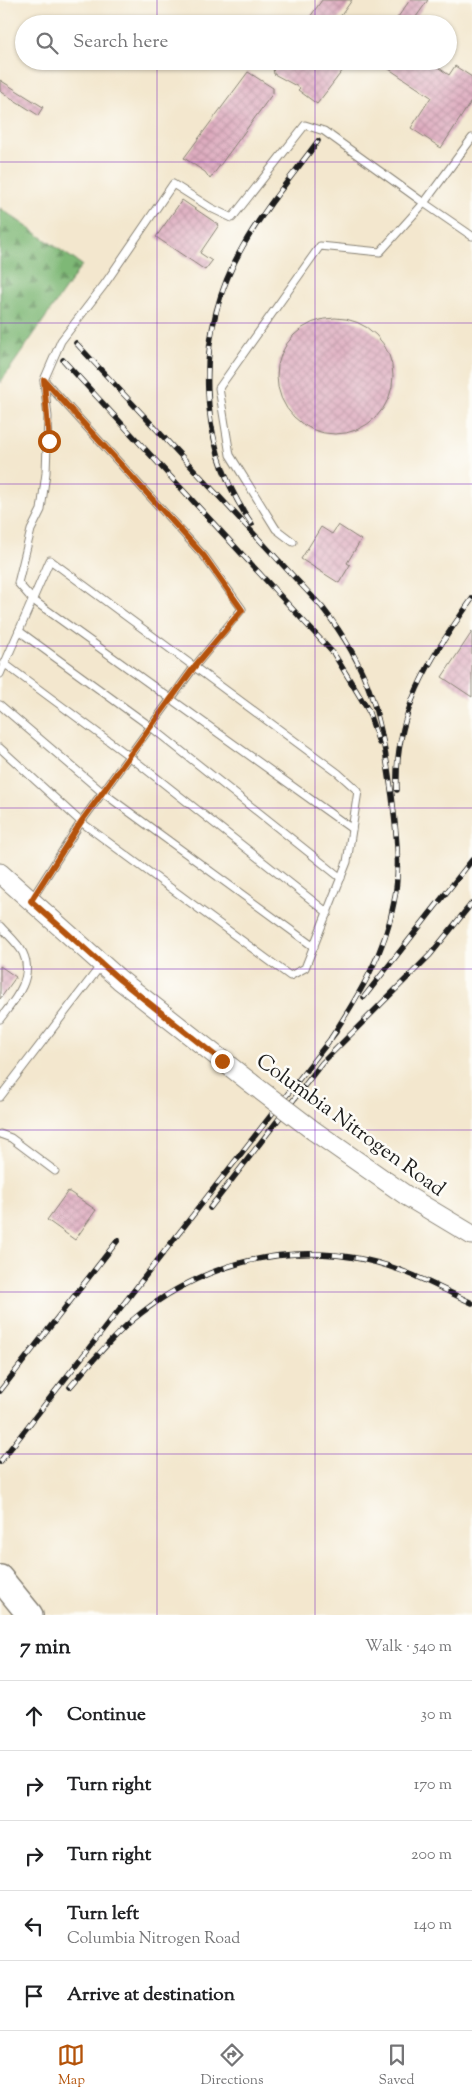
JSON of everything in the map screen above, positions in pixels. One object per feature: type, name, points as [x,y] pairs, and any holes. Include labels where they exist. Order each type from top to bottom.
[{"type":"highway","points":[[0,1578],[16,1609]]},
{"type":"street","name":"Columbia Nitrogen Road","points":[[0,873],[102,964],[251,1083],[314,1131],[407,1196],[472,1235]]},
{"type":"lane","points":[[352,830],[33,600],[18,583],[31,530],[41,510],[45,482],[49,441],[44,380],[62,340],[104,285],[173,184],[211,208],[232,218],[305,125],[324,131],[472,236]]},
{"type":"lane","points":[[294,542],[276,529],[230,455],[219,388],[320,246],[380,252],[424,203],[472,138]]},
{"type":"lane","points":[[31,901],[102,792],[195,666],[242,610],[204,556],[44,380]]},
{"type":"lane","points":[[0,674],[50,560],[338,773],[358,791],[347,862],[305,968],[290,976],[81,822],[0,748]]},
{"type":"lane","points":[[19,631],[150,727],[341,878]]},
{"type":"lane","points":[[5,664],[129,756],[328,913]]},
{"type":"lane","points":[[0,704],[102,792],[314,947]]},
{"type":"lane","points":[[0,926],[23,953],[26,975],[22,992],[0,1019]]},
{"type":"lane","points":[[0,1097],[102,964]]},
{"type":"lane","points":[[0,1134],[11,1138],[55,1172]]},
{"type":"green space","points":[[0,208],[82,265],[0,383]]},
{"type":"building","points":[[322,0],[352,0],[341,15],[311,15]]},
{"type":"building","points":[[410,0],[428,0],[417,15],[399,15]]},
{"type":"building","points":[[457,67],[472,77],[472,100],[441,148],[411,128],[431,97],[390,70],[442,70],[449,75],[452,70],[457,70]]},
{"type":"building","points":[[273,70],[343,70],[317,104],[298,90],[300,88],[274,74]]},
{"type":"building","points":[[248,72],[273,88],[273,93],[210,179],[205,172],[184,158]]},
{"type":"building","points":[[0,80],[43,107],[38,115],[0,91]]},
{"type":"building","points":[[182,200],[219,225],[200,253],[212,261],[205,270],[156,237]]},
{"type":"building","points":[[335,318],[357,323],[376,335],[388,354],[393,376],[388,398],[376,417],[357,429],[335,434],[313,429],[294,417],[282,398],[277,376],[282,354],[294,335],[313,323]]},
{"type":"building","points":[[338,525],[361,540],[347,563],[350,565],[339,583],[301,559],[321,527],[332,534]]},
{"type":"building","points":[[472,632],[472,697],[442,677]]},
{"type":"building","points":[[0,966],[16,977],[0,999]]},
{"type":"building","points":[[68,1191],[96,1210],[75,1240],[47,1220]]},
{"type":"railway","points":[[252,524],[233,492],[220,458],[211,423],[208,387],[209,350],[216,314],[227,279],[243,246],[269,205],[318,141]]},
{"type":"railway","points":[[76,343],[322,607],[339,630],[352,653],[372,697],[383,743],[392,796],[397,849],[396,889],[390,921],[370,973],[331,1038]]},
{"type":"railway","points":[[63,360],[334,654],[368,710],[379,743]]},
{"type":"railway","points":[[397,790],[401,736],[417,688],[442,644],[472,599]]},
{"type":"railway","points":[[364,997],[472,860]]},
{"type":"railway","points":[[210,1208],[322,1063],[430,955],[472,903]]},
{"type":"railway","points":[[0,1462],[336,1032]]},
{"type":"railway","points":[[0,1391],[118,1240]]},
{"type":"railway","points":[[70,1387],[98,1354],[129,1323],[155,1303],[182,1286],[240,1263],[302,1254],[334,1255],[366,1260],[407,1273],[472,1303]]},
{"type":"route","points":[[49,441],[44,380],[204,556],[242,610],[195,666],[81,822],[31,901],[120,980],[222,1061]]}]
